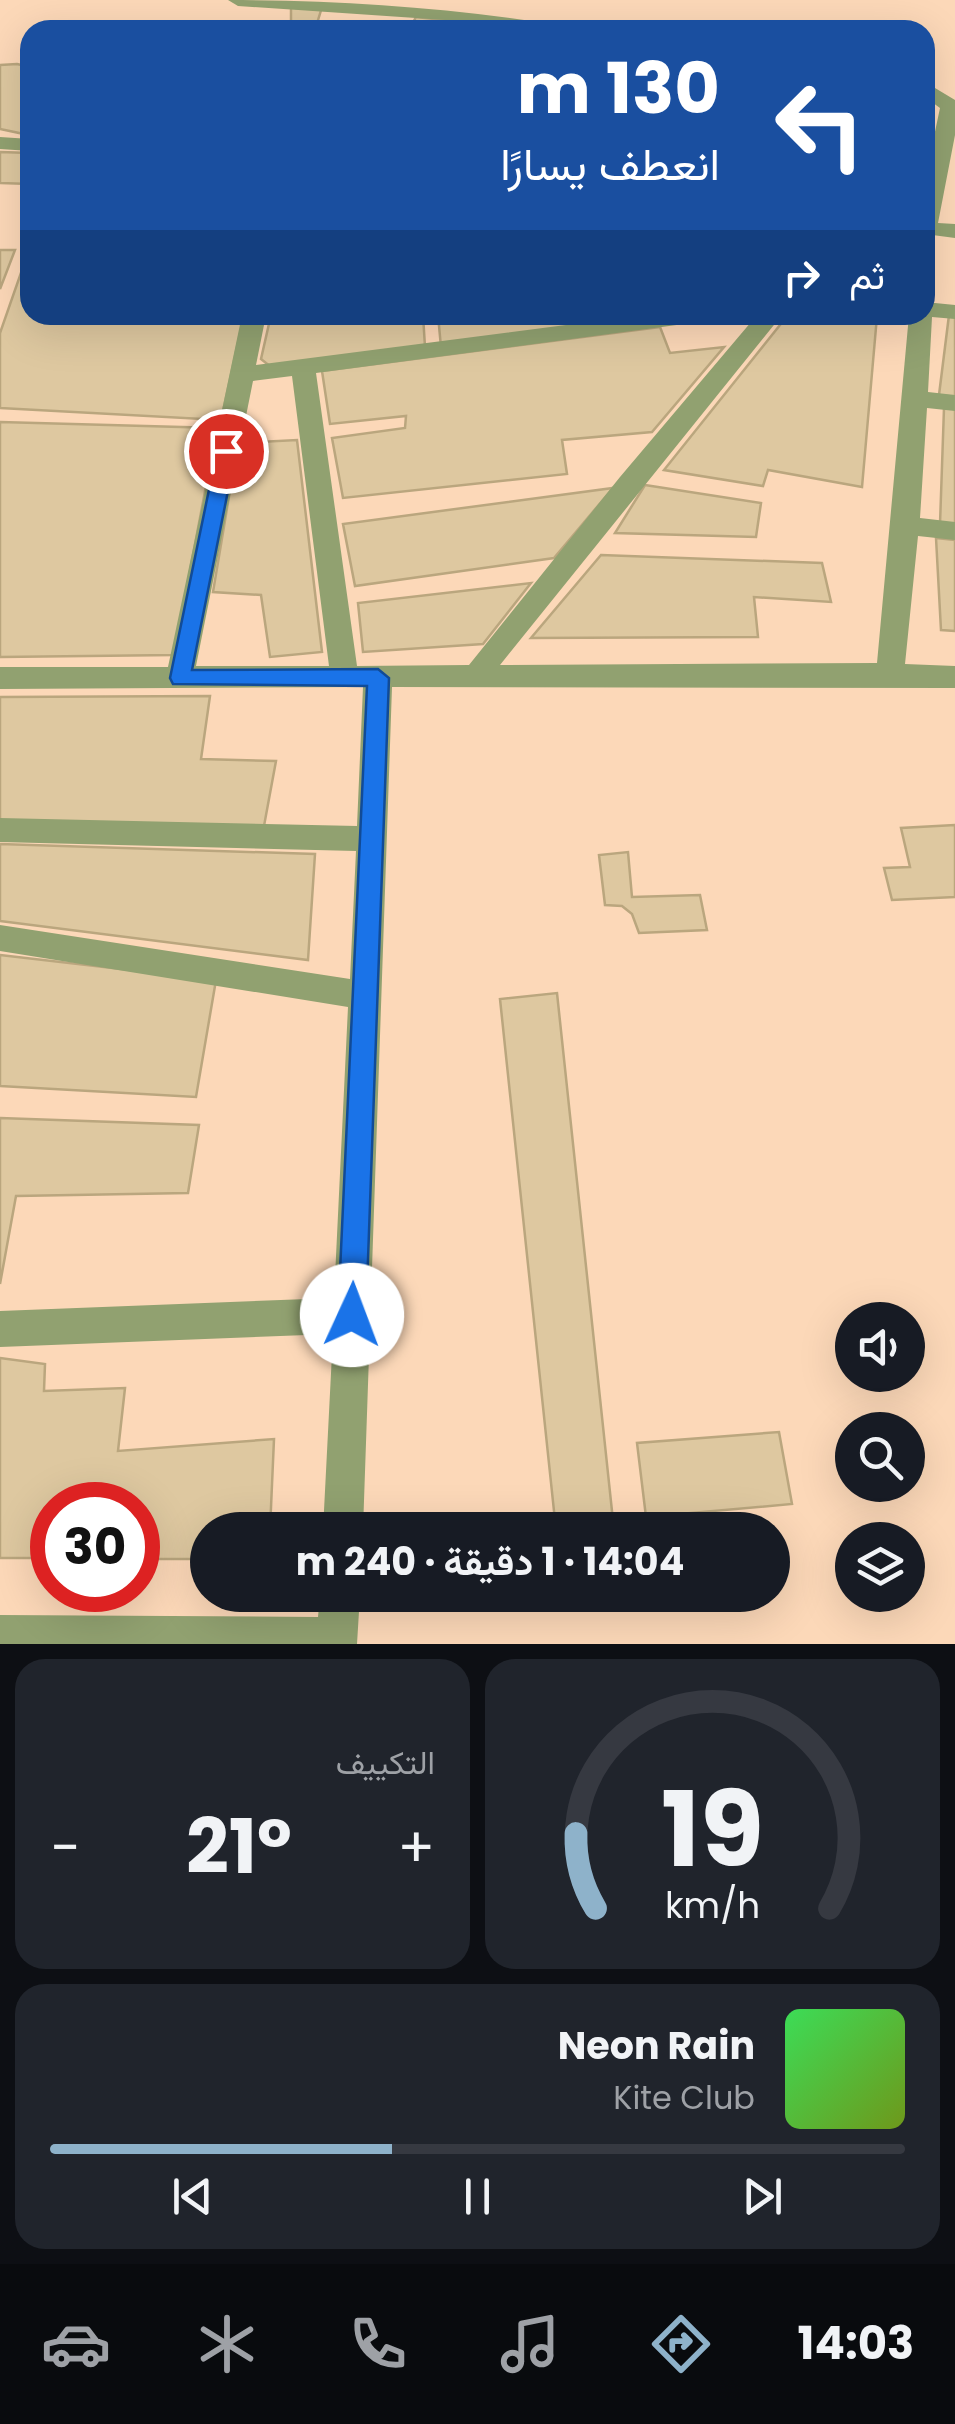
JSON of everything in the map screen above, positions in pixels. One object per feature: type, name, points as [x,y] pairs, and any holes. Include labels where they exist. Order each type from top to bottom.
[{"type":"street","points":[[238,0],[490,20]]},
{"type":"street","points":[[328,20],[332,6]]},
{"type":"street","points":[[935,188],[953,108]]},
{"type":"street","points":[[180,678],[252,325]]},
{"type":"street","points":[[242,375],[623,325]]},
{"type":"street","points":[[476,676],[629,483],[762,325]]},
{"type":"street","points":[[890,674],[906,525],[919,325]]},
{"type":"street","points":[[303,367],[362,678],[371,839],[343,1512]]},
{"type":"street","points":[[915,400],[955,403]]},
{"type":"street","points":[[906,525],[955,530]]},
{"type":"street","points":[[0,678],[955,676]]},
{"type":"street","points":[[0,830],[371,839]]},
{"type":"street","points":[[0,938],[365,996]]},
{"type":"street","points":[[0,1330],[352,1315]]},
{"type":"street","points":[[0,1635],[338,1641],[339,1612]]},
{"type":"building","points":[[291,6],[322,7],[318,20],[291,20]]},
{"type":"building","points":[[0,65],[20,65],[20,133],[0,129]]},
{"type":"building","points":[[0,152],[20,153],[20,184],[0,183]]},
{"type":"building","points":[[0,250],[15,250],[0,289]]},
{"type":"building","points":[[20,276],[20,325],[242,325],[221,420],[0,408],[0,333]]},
{"type":"building","points":[[949,315],[955,316],[955,397],[939,395]]},
{"type":"building","points":[[269,325],[424,325],[425,347],[271,367],[261,359]]},
{"type":"building","points":[[439,325],[601,325],[441,347]]},
{"type":"building","points":[[780,325],[876,325],[862,487],[768,470],[763,486],[664,470]]},
{"type":"building","points":[[660,327],[670,353],[724,347],[652,432],[562,440],[567,474],[343,498],[332,438],[405,428],[406,416],[330,424],[322,371]]},
{"type":"building","points":[[944,408],[955,409],[955,526],[940,524]]},
{"type":"building","points":[[0,422],[217,428],[174,655],[0,657]]},
{"type":"building","points":[[297,440],[322,652],[270,657],[261,595],[213,592],[238,443]]},
{"type":"building","points":[[645,485],[761,503],[756,537],[615,533]]},
{"type":"building","points":[[613,488],[554,558],[355,586],[343,524]]},
{"type":"building","points":[[936,538],[955,540],[955,631],[941,630]]},
{"type":"building","points":[[601,555],[822,563],[831,602],[754,597],[758,637],[531,638]]},
{"type":"building","points":[[531,583],[483,644],[363,652],[358,603]]},
{"type":"building","points":[[210,696],[201,759],[276,761],[264,826],[0,822],[0,697]]},
{"type":"building","points":[[955,825],[955,897],[892,900],[884,868],[910,867],[901,828]]},
{"type":"building","points":[[0,844],[315,854],[308,960],[0,921]]},
{"type":"building","points":[[628,852],[632,897],[700,895],[707,930],[639,933],[632,914],[622,906],[605,905],[599,855]]},
{"type":"building","points":[[0,955],[216,980],[196,1097],[0,1086]]},
{"type":"building","points":[[557,993],[612,1512],[554,1512],[500,999]]},
{"type":"building","points":[[0,1118],[199,1125],[188,1193],[16,1196],[0,1284]]},
{"type":"building","points":[[0,1358],[45,1364],[44,1391],[125,1388],[118,1451],[274,1439],[271,1512],[190,1512],[190,1559],[160,1559],[160,1482],[30,1482],[30,1558],[0,1558]]},
{"type":"building","points":[[779,1432],[792,1504],[702,1512],[645,1512],[637,1443]]},
{"type":"route","points":[[226,451],[180,678],[378,678],[352,1315]]}]
